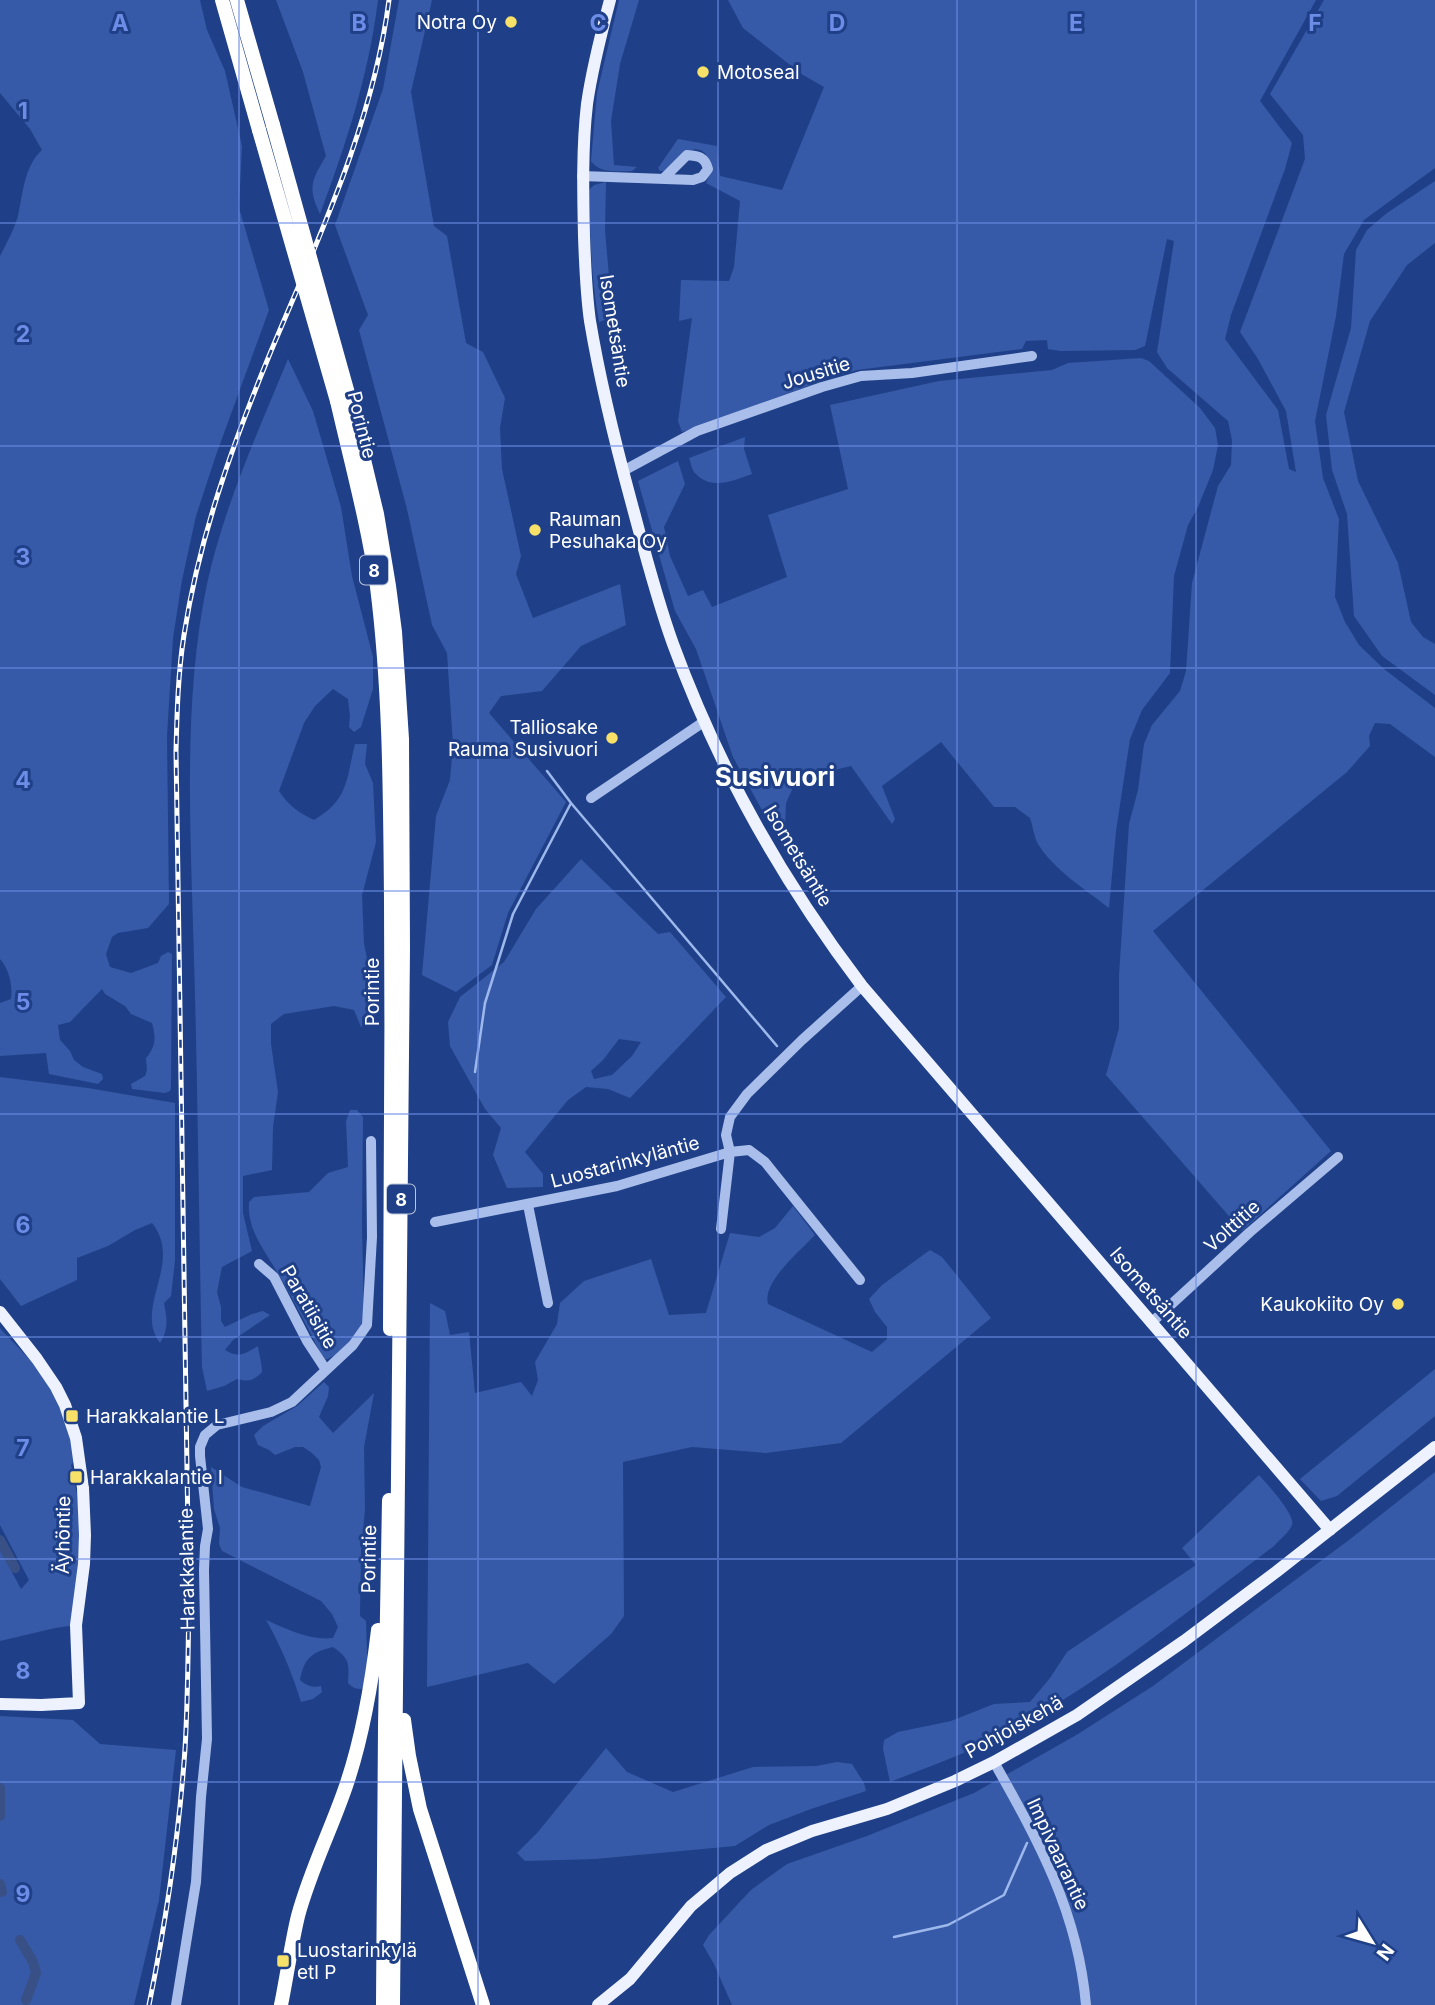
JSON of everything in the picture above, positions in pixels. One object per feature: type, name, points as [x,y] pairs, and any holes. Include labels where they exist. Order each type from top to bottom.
[{"type":"highway","name":"Porintie","points":[[222,0],[266,127]]},
{"type":"highway","name":"Porintie","points":[[237,0],[266,127],[377,514],[395,632],[402,738],[403,948],[393,2005]]},
{"type":"highway","name":"Porintie","points":[[343,399],[375,576],[388,731],[391,1016],[383,2005]]},
{"type":"highway","points":[[281,2005],[298,1917],[337,1813],[355,1754],[375,1657],[388,1531]]},
{"type":"highway","points":[[398,1624],[404,1723],[413,1782],[483,2005]]},
{"type":"main road","name":"Isometsäntie","points":[[610,0],[587,104],[582,176],[590,319],[623,471],[651,574],[673,644],[727,770],[771,853],[835,951],[862,986],[1330,1530]]},
{"type":"main road","name":"Äyhöntie","points":[[0,1312],[37,1359],[65,1405],[78,1450],[85,1535],[76,1625],[79,1703],[0,1704]]},
{"type":"main road","name":"Pohjoiskehä","points":[[597,2005],[630,1979],[691,1906],[730,1873],[766,1850],[812,1832],[887,1809],[994,1762],[1077,1715],[1184,1641],[1435,1447]]},
{"type":"street","points":[[582,176],[664,178]]},
{"type":"street","name":"Jousitie","points":[[623,471],[698,431],[860,376],[912,373],[1032,356]]},
{"type":"street","points":[[592,798],[705,721]]},
{"type":"street","name":"Luostarinkyläntie","points":[[435,1222],[617,1186],[730,1152],[726,1135],[730,1117],[747,1094],[862,986]]},
{"type":"street","name":"Harakkalantie","points":[[176,2005],[196,1882],[207,1739],[204,1570],[208,1529],[202,1490],[200,1447],[205,1435],[217,1425],[271,1412],[292,1402],[353,1345],[368,1325],[372,1237],[371,1141]]},
{"type":"street","points":[[721,1230],[730,1152],[749,1150],[765,1162],[860,1280]]},
{"type":"street","name":"Volttitie","points":[[1151,1323],[1250,1232],[1338,1157]]},
{"type":"street","points":[[528,1205],[548,1303]]},
{"type":"street","name":"Paratiisitie","points":[[259,1265],[274,1277],[307,1341],[326,1370]]},
{"type":"street","name":"Impivaarantie","points":[[994,1762],[1060,1891],[1078,1949],[1086,2005]]},
{"type":"shaded area","points":[[0,0],[200,0],[207,30],[225,71],[242,146],[239,208],[269,310],[196,516],[182,580],[173,638],[167,736],[169,904],[148,928],[118,933],[112,937],[106,954],[110,967],[131,973],[158,963],[161,956],[168,952],[172,954],[171,1088],[165,1093],[132,1089],[131,1084],[145,1076],[147,1070],[146,1058],[154,1042],[152,1023],[131,1014],[125,1006],[105,994],[102,989],[70,1022],[58,1025],[60,1040],[74,1060],[83,1067],[102,1074],[103,1079],[98,1084],[49,1074],[46,1053],[0,1056],[0,1003],[11,999],[11,983],[0,959],[0,256],[16,221],[31,164],[42,150],[30,129],[0,93]]},
{"type":"shaded area","points":[[276,0],[378,0],[369,55],[355,109],[320,214],[312,190],[317,171],[326,156],[303,72]]},
{"type":"shaded area","points":[[399,0],[432,0],[411,92],[434,226],[447,236],[466,343],[483,352],[505,398],[500,428],[502,469],[521,556],[516,574],[533,618],[620,584],[626,625],[581,646],[542,691],[501,696],[489,713],[566,802],[508,913],[492,965],[456,992],[422,975],[436,816],[450,780],[453,745],[447,653],[432,625],[407,509],[359,330],[368,315],[335,225],[383,89]]},
{"type":"shaded area","points":[[619,0],[639,0],[620,64],[611,121],[614,165],[637,167],[632,171],[604,170],[591,161],[597,93]]},
{"type":"shaded area","points":[[728,0],[1316,0],[1260,101],[1292,143],[1225,339],[1278,410],[1289,469],[1296,472],[1286,411],[1240,332],[1305,159],[1303,135],[1270,94],[1324,0],[1435,0],[1435,168],[1364,220],[1344,254],[1336,316],[1315,421],[1323,478],[1339,519],[1335,597],[1345,622],[1359,645],[1384,669],[1435,708],[1435,757],[1390,724],[1375,723],[1369,736],[1370,746],[1347,772],[1153,931],[1331,1151],[1242,1231],[1106,1075],[1119,1028],[1119,975],[1129,824],[1138,790],[1144,744],[1152,725],[1180,691],[1186,671],[1192,583],[1218,486],[1231,465],[1232,440],[1228,421],[1167,368],[1157,352],[1174,241],[1167,239],[1145,346],[1135,350],[1060,351],[1048,349],[1047,340],[1026,341],[1022,349],[857,370],[682,432],[678,421],[692,318],[679,321],[681,280],[729,281],[734,267],[740,201],[706,183],[710,170],[708,157],[700,150],[686,152],[664,171],[658,168],[678,139],[717,146],[720,176],[782,190],[824,87],[803,75],[743,28]]},
{"type":"shaded area","points":[[1435,181],[1435,243],[1407,265],[1370,321],[1344,412],[1358,481],[1398,563],[1411,622],[1423,637],[1435,644],[1435,695],[1382,656],[1354,616],[1347,514],[1332,470],[1326,415],[1351,328],[1356,250],[1367,230]]},
{"type":"shaded area","points":[[606,182],[605,231],[610,287],[616,316],[599,322],[590,240],[589,190],[594,185]]},
{"type":"shaded area","points":[[1141,358],[1149,361],[1200,408],[1215,428],[1218,445],[1213,470],[1188,525],[1174,576],[1170,673],[1142,710],[1130,739],[1116,831],[1109,908],[1052,862],[1037,841],[1030,818],[1015,807],[994,807],[941,742],[882,786],[895,819],[892,824],[851,766],[797,779],[786,803],[785,828],[775,834],[733,757],[696,649],[675,611],[638,481],[678,461],[685,484],[664,527],[670,556],[688,596],[703,590],[712,607],[787,577],[768,515],[848,489],[830,405],[939,381],[1052,370],[1068,363]]},
{"type":"shaded area","points":[[288,359],[313,411],[341,507],[352,576],[373,657],[373,689],[361,727],[354,732],[349,727],[348,699],[333,689],[315,706],[304,723],[279,791],[294,808],[314,820],[340,796],[355,744],[367,744],[365,764],[373,783],[376,842],[362,895],[364,944],[372,982],[368,1021],[361,1027],[354,1010],[334,1006],[284,1014],[271,1024],[278,1092],[273,1127],[272,1170],[243,1176],[243,1213],[252,1251],[222,1267],[217,1292],[221,1321],[225,1327],[263,1311],[270,1315],[233,1340],[225,1350],[238,1355],[258,1346],[262,1372],[251,1380],[237,1379],[207,1391],[202,1367],[190,818],[194,676],[199,629],[214,555],[243,470]]},
{"type":"shaded area","points":[[745,437],[744,449],[752,474],[716,483],[702,479],[695,473],[689,458]]},
{"type":"shaded area","points":[[581,859],[658,934],[670,932],[726,997],[630,1098],[608,1089],[586,1087],[568,1100],[525,1152],[543,1174],[543,1187],[507,1188],[493,1155],[501,1128],[485,1109],[450,1046],[448,1022],[460,997],[504,962],[536,909]],"holes":[[[619,1039],[641,1042],[632,1056],[612,1075],[594,1079],[591,1071]]]},
{"type":"shaded area","points":[[0,1077],[175,1103],[175,1261],[171,1296],[164,1303],[166,1328],[160,1343],[153,1329],[152,1315],[163,1254],[160,1238],[152,1223],[108,1246],[77,1258],[77,1280],[21,1306],[0,1279]]},
{"type":"shaded area","points":[[350,1110],[357,1110],[363,1117],[364,1319],[343,1349],[324,1360],[257,1239],[251,1222],[249,1202],[254,1197],[309,1192],[328,1173],[348,1167],[346,1121]]},
{"type":"shaded area","points":[[793,1206],[815,1235],[776,1277],[768,1295],[768,1304],[872,1352],[887,1339],[887,1327],[869,1299],[882,1285],[930,1250],[942,1257],[991,1318],[841,1443],[766,1453],[692,1447],[623,1462],[624,1616],[611,1634],[554,1684],[528,1663],[427,1687],[430,1303],[445,1311],[450,1335],[469,1332],[475,1393],[521,1382],[532,1396],[538,1380],[535,1362],[557,1324],[560,1303],[584,1281],[651,1259],[669,1315],[706,1313],[730,1233],[759,1237],[775,1228]]},
{"type":"shaded area","points":[[0,1328],[37,1368],[61,1411],[76,1458],[71,1465],[80,1521],[76,1625],[0,1641],[0,1550],[21,1589],[29,1580],[0,1525]]},
{"type":"shaded area","points":[[1435,1369],[1435,1416],[1337,1496],[1321,1501],[1300,1479]]},
{"type":"shaded area","points":[[324,1382],[329,1387],[328,1396],[319,1417],[333,1433],[374,1393],[364,1447],[365,1509],[361,1552],[360,1616],[366,1621],[368,1684],[367,1688],[361,1689],[348,1683],[345,1658],[333,1647],[314,1654],[304,1666],[300,1680],[310,1686],[321,1686],[322,1692],[313,1699],[301,1702],[286,1660],[266,1620],[316,1638],[333,1638],[338,1627],[321,1601],[222,1551],[219,1544],[220,1528],[214,1509],[211,1467],[242,1487],[310,1506],[321,1467],[319,1460],[303,1447],[295,1447],[275,1455],[258,1445],[254,1435],[263,1426],[297,1406]]},
{"type":"shaded area","points":[[1435,1472],[1435,2005],[732,2005],[703,1945],[751,1890],[787,1864],[867,1836],[974,1793],[1078,1734],[1153,1686],[1349,1540]]},
{"type":"shaded area","points":[[1259,1475],[1280,1500],[1292,1520],[1289,1531],[1274,1546],[1146,1643],[1047,1710],[982,1745],[890,1782],[883,1749],[884,1740],[898,1732],[951,1721],[994,1704],[1030,1702],[1067,1652],[1196,1565],[1182,1548]]},
{"type":"shaded area","points":[[0,1716],[73,1720],[100,1744],[176,1750],[159,1900],[134,2005],[0,2005]]},
{"type":"shaded area","points":[[606,1748],[627,1772],[673,1792],[753,1767],[816,1766],[837,1762],[852,1764],[866,1791],[769,1825],[735,1846],[595,1859],[525,1861],[517,1853],[538,1832]]},
{"type":"waterway","points":[[547,771],[571,803]]},
{"type":"waterway","points":[[475,1072],[485,1003],[513,914],[571,803],[777,1046]]},
{"type":"waterway","points":[[0,1540],[15,1568]]},
{"type":"waterway","points":[[0,1788],[0,1816]]},
{"type":"waterway","points":[[894,1937],[948,1925],[1004,1895],[1027,1843]]},
{"type":"waterway","points":[[0,1884],[2,1892]]},
{"type":"waterway","points":[[20,1940],[36,1973],[26,2000]]},
{"type":"railway","points":[[149,2005],[175,1846],[185,1749],[187,1693],[189,1599],[176,751],[182,649],[198,563],[218,493],[255,390],[324,226],[357,137],[381,46],[389,0]]},
{"type":"place","name":"Notra Oy","points":[[511,22]]},
{"type":"place","name":"Motoseal","points":[[703,72]]},
{"type":"place","name":"Rauman Pesuhaka Oy","points":[[535,530]]},
{"type":"place","name":"Talliosake Rauma Susivuori","points":[[612,738]]},
{"type":"place","name":"Kaukokiito Oy","points":[[1398,1304]]},
{"type":"place","name":"Harakkalantie L","points":[[72,1416]]},
{"type":"place","name":"Harakkalantie I","points":[[76,1477]]},
{"type":"place","name":"Luostarinkylä etl P","points":[[283,1961]]},
{"type":"district","name":"Susivuori","points":[[775,776]]}]
